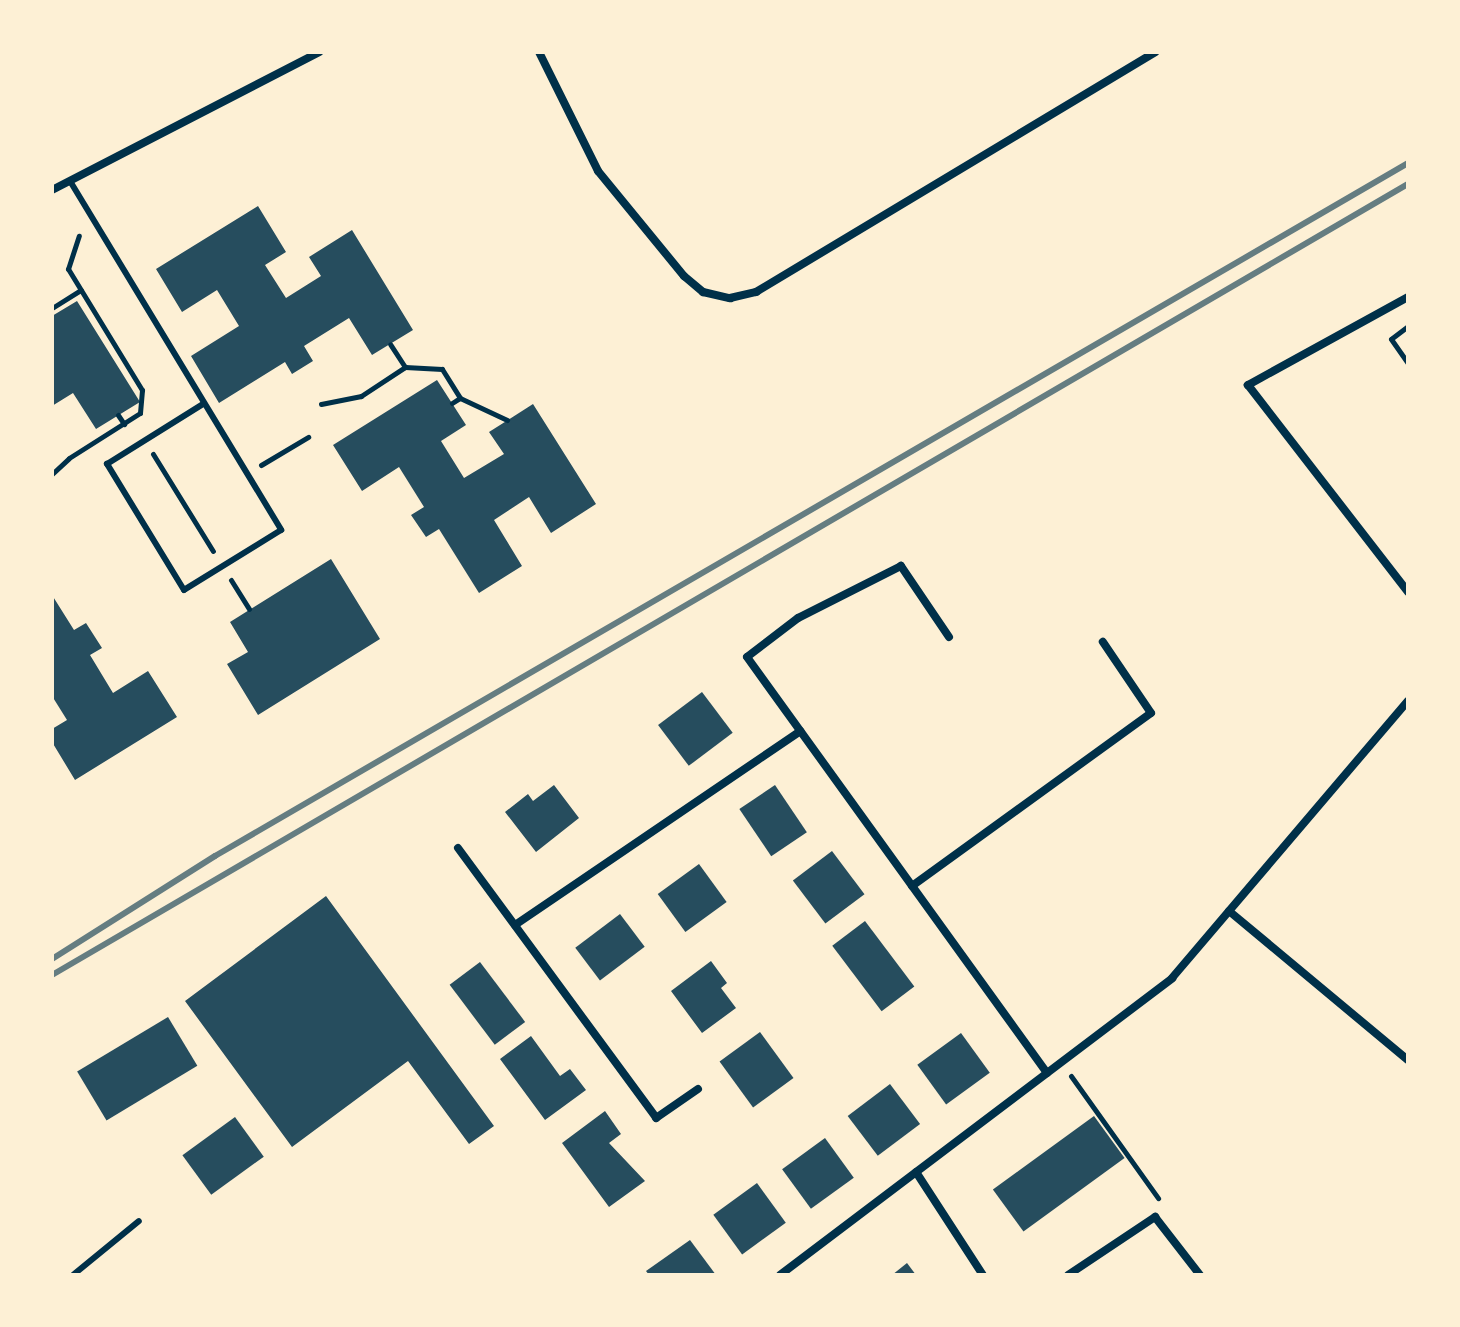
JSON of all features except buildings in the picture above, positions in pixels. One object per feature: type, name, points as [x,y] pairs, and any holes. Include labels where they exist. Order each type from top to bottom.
[{"type":"street","points":[[52,190],[319,52]]},
{"type":"street","points":[[539,52],[598,171],[684,276],[703,292],[730,298],[756,292],[1142,56],[1156,52]]},
{"type":"street","points":[[1408,297],[1248,385],[1408,592]]},
{"type":"street","points":[[949,637],[901,566],[798,618],[747,657],[1047,1073]]},
{"type":"street","points":[[912,886],[1151,713],[1103,642]]},
{"type":"street","points":[[780,1275],[1172,978],[1408,701]]},
{"type":"street","points":[[515,925],[800,731]]},
{"type":"street","points":[[458,848],[656,1118],[698,1089]]},
{"type":"street","points":[[1229,911],[1408,1060]]},
{"type":"street","points":[[916,1172],[983,1275]]},
{"type":"street","points":[[1068,1275],[1155,1217],[1200,1275]]},
{"type":"lane","points":[[70,181],[281,530],[184,590],[107,464],[203,404]]},
{"type":"lane","points":[[73,1275],[139,1221]]},
{"type":"path","points":[[52,474],[69,458],[140,413],[142,390],[68,269],[81,238],[74,228]]},
{"type":"path","points":[[53,310],[81,290]]},
{"type":"path","points":[[1408,326],[1391,339],[1408,363]]},
{"type":"path","points":[[390,344],[405,367]]},
{"type":"path","points":[[321,404],[361,396],[405,367],[442,369],[460,398],[507,420]]},
{"type":"path","points":[[452,403],[460,398]]},
{"type":"path","points":[[118,415],[124,424]]},
{"type":"path","points":[[132,419],[249,609]]},
{"type":"path","points":[[246,474],[308,437]]},
{"type":"path","points":[[1061,1062],[1170,1215],[1155,1217]]},
{"type":"railway","points":[[52,959],[215,856],[1408,163]]},
{"type":"railway","points":[[52,975],[1408,184]]}]
